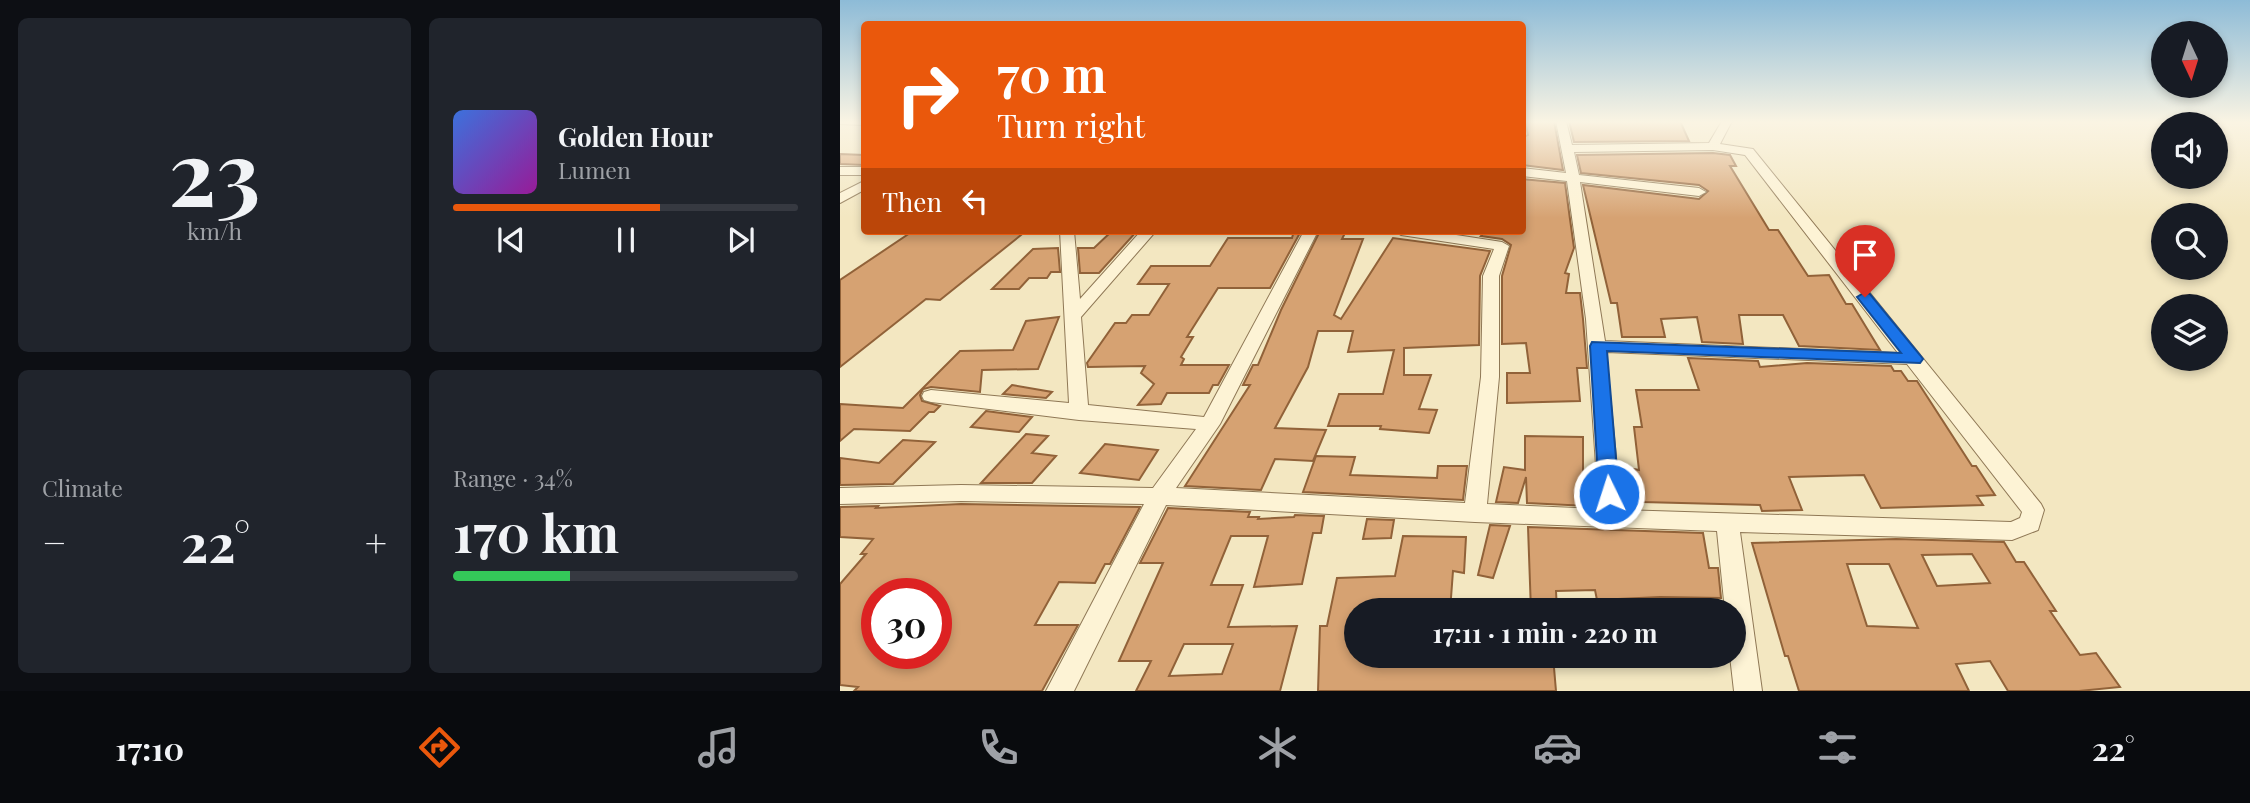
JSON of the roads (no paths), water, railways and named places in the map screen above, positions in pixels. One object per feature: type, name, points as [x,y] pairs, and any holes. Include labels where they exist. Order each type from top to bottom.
[{"type":"street","points":[[1569,153],[1575,177],[1598,346],[1611,519]]},
{"type":"street","points":[[840,496],[961,493],[1159,496],[1727,523],[2012,531],[2030,524],[2034,510],[1750,153]]},
{"type":"street","points":[[840,171],[861,172]]},
{"type":"street","points":[[1526,172],[1699,192]]},
{"type":"street","points":[[840,200],[861,187]]},
{"type":"street","points":[[1067,235],[1079,413]]},
{"type":"street","points":[[1074,316],[1145,235]]},
{"type":"street","points":[[1060,691],[1159,496],[1210,424],[1309,235]]},
{"type":"street","points":[[1428,235],[1503,246],[1491,276],[1490,377],[1475,513]]},
{"type":"street","points":[[1598,346],[1914,359]]},
{"type":"street","points":[[931,396],[1079,413],[1210,424]]},
{"type":"street","points":[[1727,523],[1748,691]]}]
